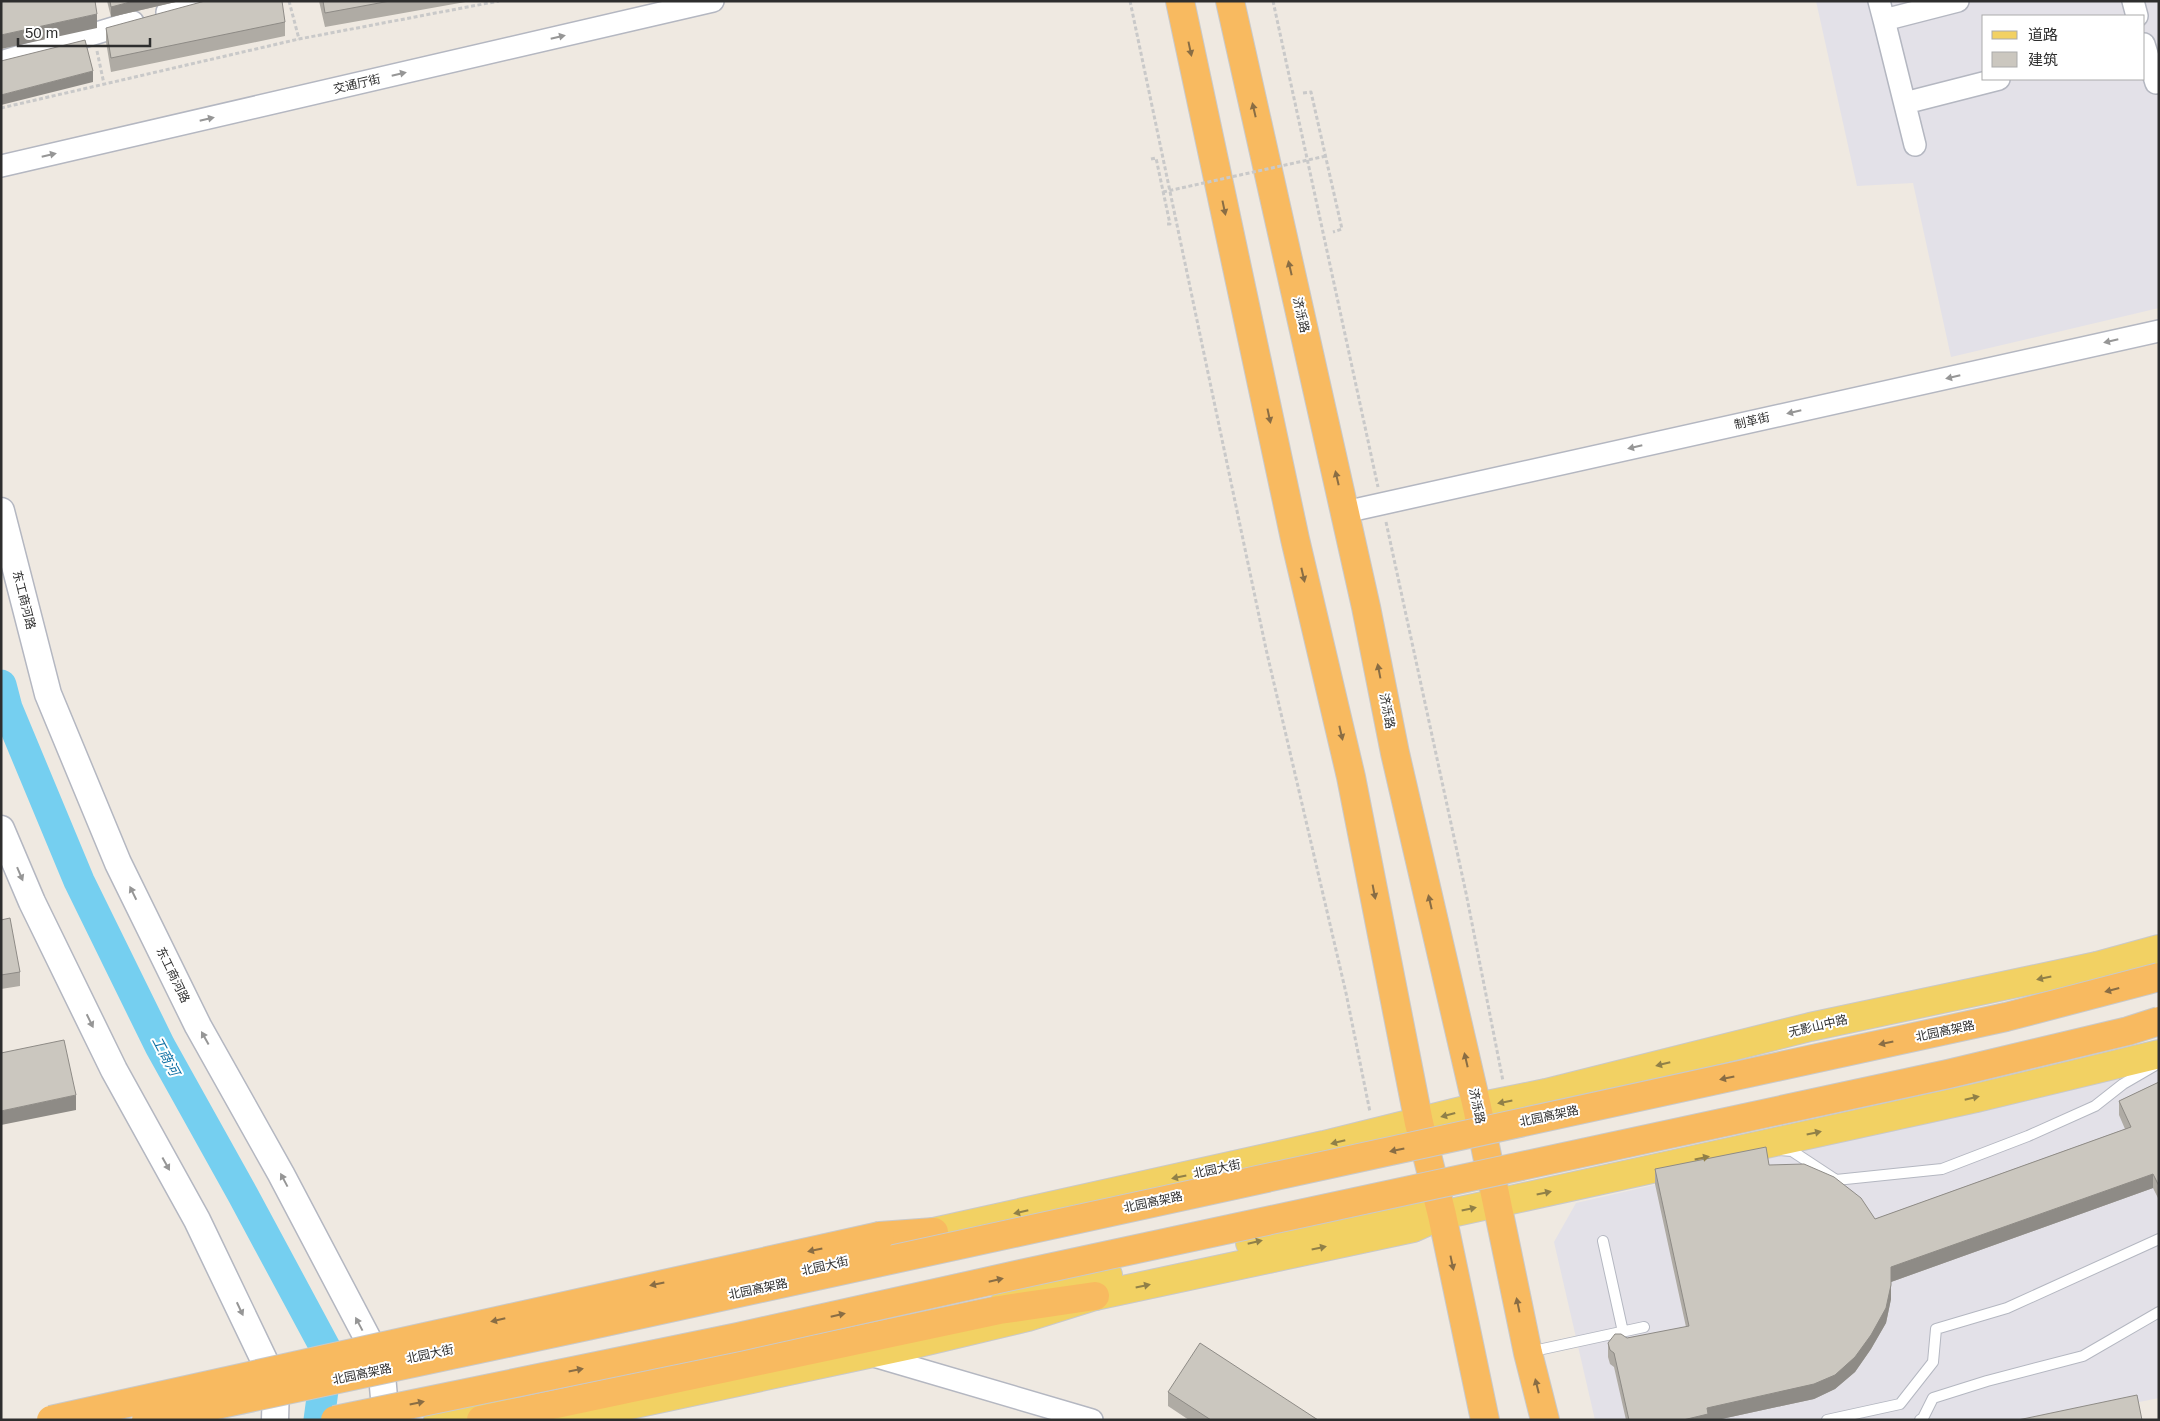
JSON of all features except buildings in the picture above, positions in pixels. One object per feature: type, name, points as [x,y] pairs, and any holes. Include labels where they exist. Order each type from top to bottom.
[{"type":"highway","points":[[1180,1],[1295,539],[1351,777],[1419,1123],[1442,1215],[1485,1420]]},
{"type":"highway","name":"济泺路","points":[[1230,1],[1366,607],[1395,753],[1478,1107],[1496,1203],[1528,1352],[1545,1420]]},
{"type":"highway","name":"北园高架路","points":[[146,1420],[2006,1018],[2159,977]]},
{"type":"highway","points":[[334,1420],[738,1337],[1948,1074],[2128,1031],[2159,1021]]},
{"type":"highway","points":[[52,1420],[880,1236],[934,1232]]},
{"type":"highway","points":[[481,1420],[999,1310],[1095,1296]]},
{"type":"main road","name":"无影山中路","points":[[1478,1107],[1810,1027],[2097,966],[2159,949]]},
{"type":"main road","points":[[560,1420],[1028,1318],[1095,1296],[1413,1228],[1442,1215],[1976,1098],[2159,1054]]},
{"type":"main road","name":"北园大街","points":[[109,1420],[636,1309],[885,1252],[934,1232],[1374,1134],[1478,1107]]},
{"type":"main road","points":[[438,1420],[1026,1294],[1414,1207],[1442,1215]]},
{"type":"main road","points":[[1026,1294],[1095,1296]]},
{"type":"street","points":[[1,62],[204,1]]},
{"type":"street","name":"交通厅街","points":[[1,166],[713,1]]},
{"type":"street","points":[[1915,145],[1881,10],[1958,1]]},
{"type":"street","points":[[2133,1],[2137,15]]},
{"type":"street","points":[[2145,47],[2158,85]]},
{"type":"street","points":[[1904,103],[1995,80]]},
{"type":"street","name":"制革街","points":[[1345,512],[2159,331]]},
{"type":"street","name":"东工商河路","points":[[1,511],[48,694],[118,863],[198,1026],[281,1174],[380,1364],[386,1420]]},
{"type":"street","points":[[1,829],[32,902],[114,1070],[197,1220],[276,1385],[275,1420]]},
{"type":"street","points":[[867,1354],[1092,1420]]},
{"type":"lane","points":[[1749,1148],[1792,1152],[1836,1180],[1942,1169],[2028,1136],[2095,1106],[2123,1084],[2159,1063]]},
{"type":"lane","points":[[1827,1420],[1900,1404],[1933,1362],[1936,1329],[2007,1308],[2159,1239]]},
{"type":"lane","points":[[1603,1240],[1623,1332]]},
{"type":"lane","points":[[1920,1420],[1923,1418],[1933,1398],[1987,1381],[2083,1356],[2159,1312]]},
{"type":"lane","points":[[1528,1352],[1644,1327]]},
{"type":"path","points":[[289,1],[298,39]]},
{"type":"path","points":[[1,108],[298,39],[499,1]]},
{"type":"path","points":[[1130,1],[1266,649],[1344,983],[1374,1134]]},
{"type":"path","points":[[1273,1],[1466,893],[1507,1101]]},
{"type":"path","points":[[93,34],[104,84]]},
{"type":"path","points":[[1303,93],[1311,92],[1342,229],[1333,232]]},
{"type":"path","points":[[1163,192],[1326,156]]},
{"type":"path","points":[[1151,159],[1156,158],[1170,224],[1165,224]]},
{"type":"shaded area","points":[[1816,1],[2159,1],[2159,308],[1951,357],[1913,183],[1857,186]]},
{"type":"shaded area","points":[[2159,1069],[2159,1398],[2050,1420],[1595,1420],[1554,1242],[1576,1203]]},
{"type":"waterway","name":"工商河","points":[[1,685],[7,708],[79,881],[160,1046],[328,1353],[319,1420]]}]
